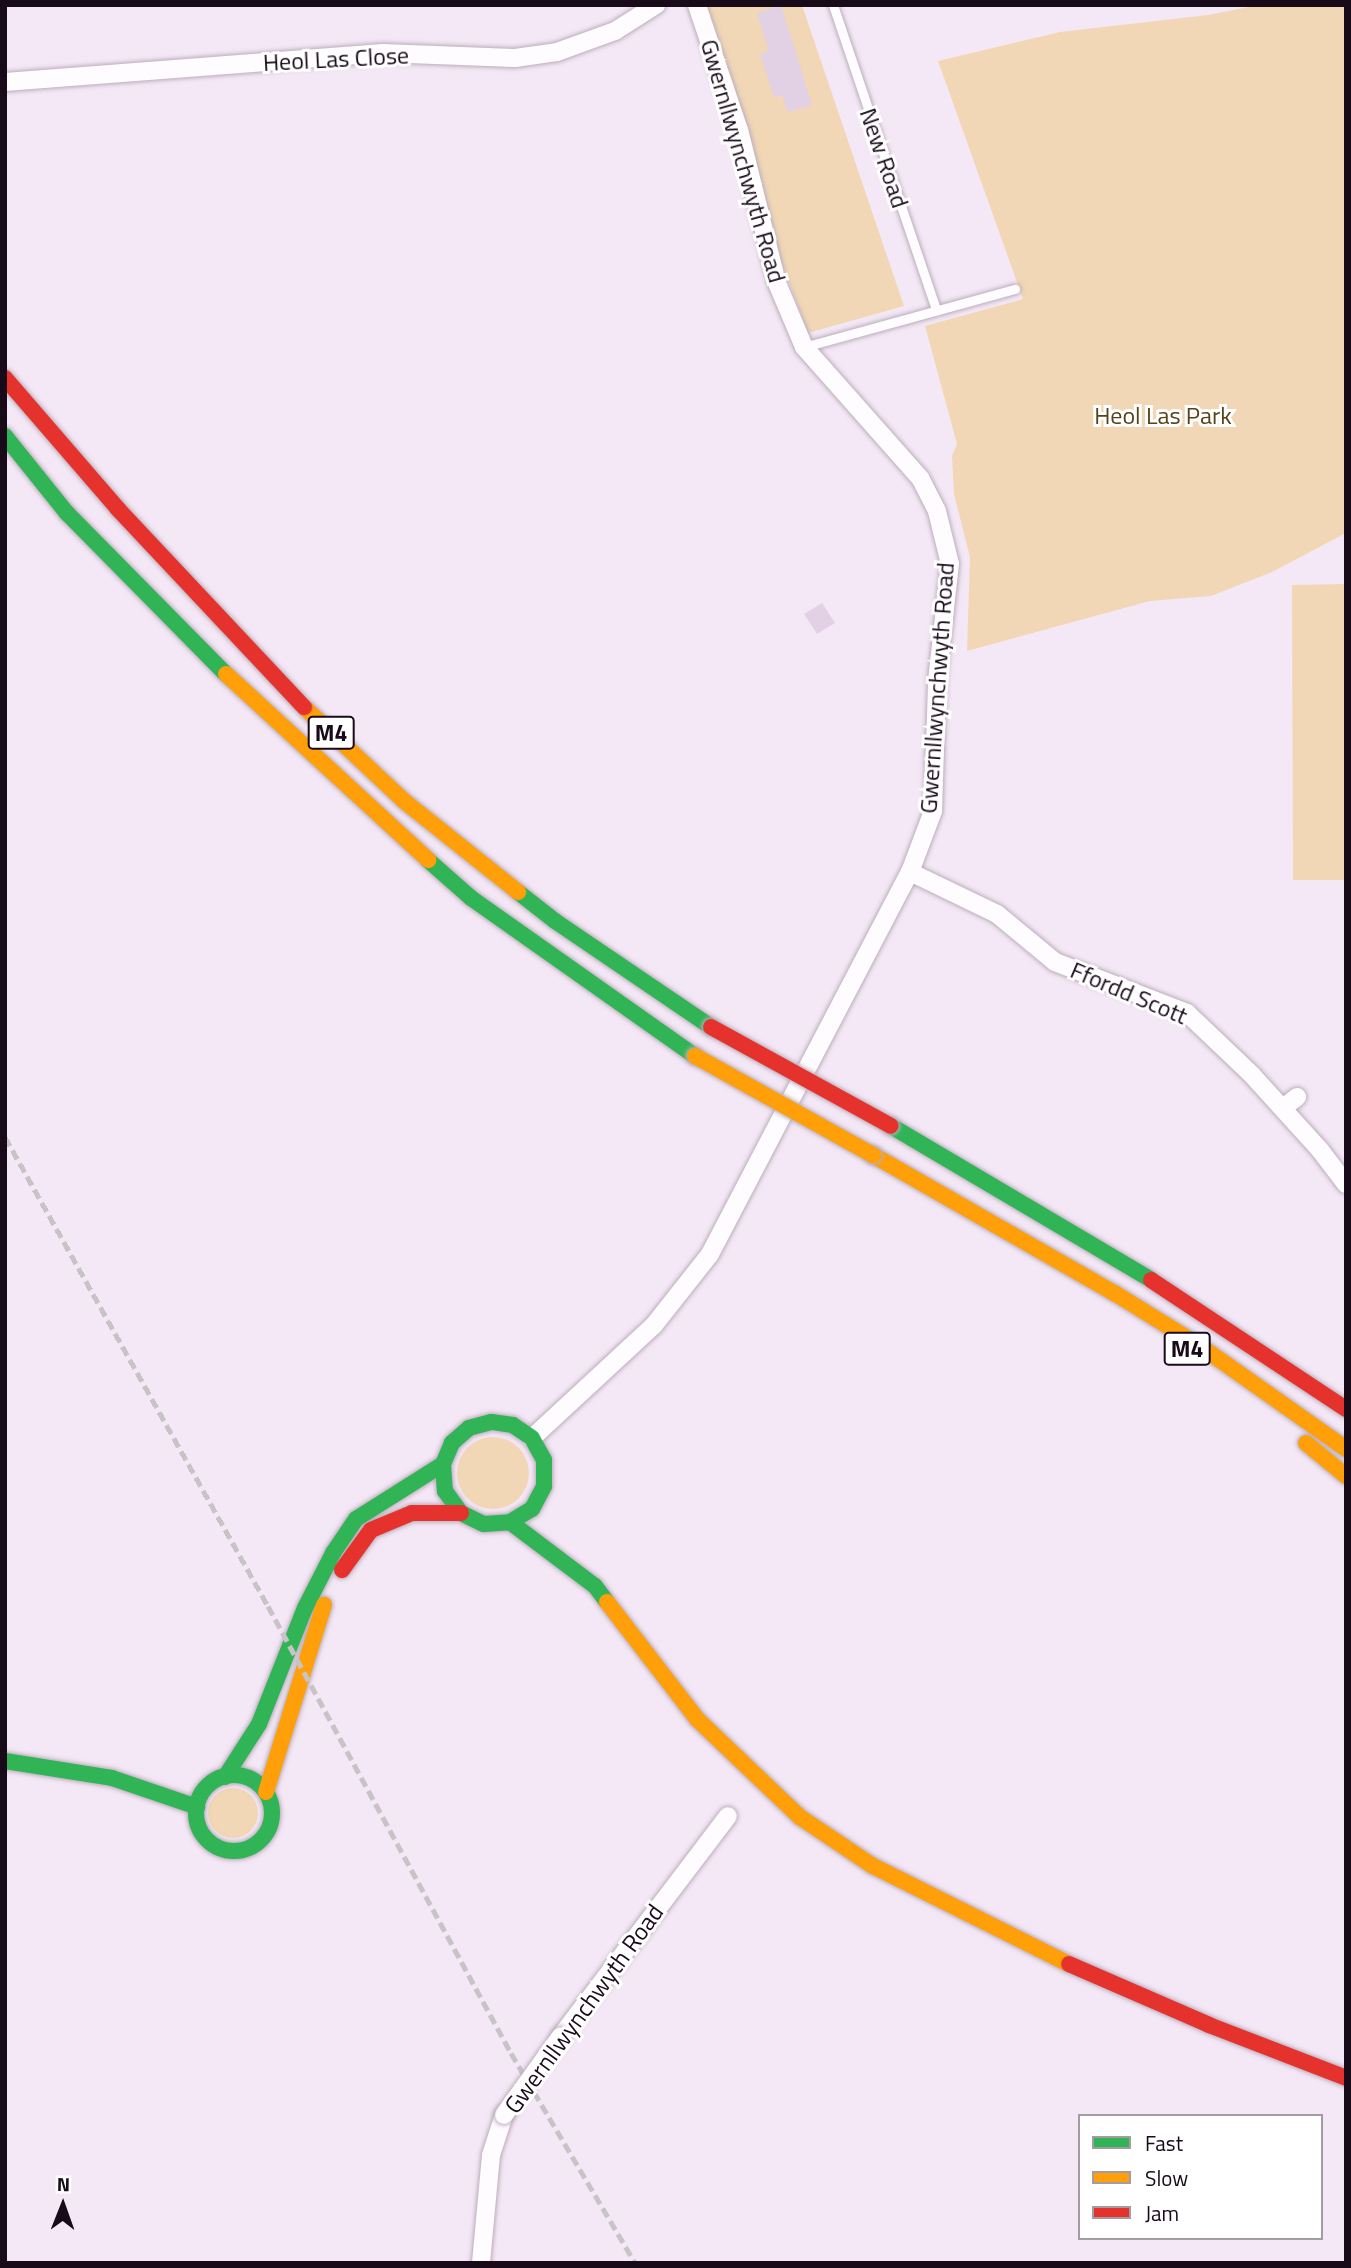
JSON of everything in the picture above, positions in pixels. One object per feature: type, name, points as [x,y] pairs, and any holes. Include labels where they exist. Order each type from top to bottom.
[{"type":"main road","name":"M4","points":[[5,378],[118,509],[276,680],[404,801],[555,921],[711,1027],[891,1126],[1143,1273],[1346,1409]]},
{"type":"main road","name":"M4","points":[[5,436],[67,513],[253,702],[471,898],[695,1056],[1018,1238],[1203,1348],[1346,1449]]},
{"type":"main road","name":"M4","points":[[1018,1238],[1197,1356],[1346,1476]]},
{"type":"main road","points":[[266,1793],[320,1613],[349,1557],[371,1530],[412,1513],[461,1513],[484,1524],[510,1522],[532,1508],[544,1486],[544,1460],[532,1438],[513,1425],[491,1422],[469,1428],[452,1443],[443,1464],[445,1490],[461,1513]]},
{"type":"main road","points":[[225,1777],[259,1724],[305,1608],[333,1553],[356,1519],[396,1491],[443,1464]]},
{"type":"main road","points":[[510,1522],[595,1586],[698,1719],[800,1817],[873,1866],[1067,1963],[1222,2030],[1346,2078]]},
{"type":"main road","points":[[5,1761],[112,1778],[197,1807]]},
{"type":"main road","points":[[225,1777],[246,1777],[266,1793],[271,1804],[269,1829],[253,1846],[242,1850],[229,1851],[208,1840],[201,1831],[197,1807],[209,1785],[225,1777]]},
{"type":"street","name":"Heol Las Close","points":[[5,82],[383,53],[516,58],[557,52],[615,32],[656,5]]},
{"type":"street","name":"Gwernllwynchwyth Road","points":[[532,1438],[654,1325],[710,1254],[910,872],[933,811],[937,681],[950,564],[937,511],[920,478],[804,347],[777,283],[739,130],[697,5]]},
{"type":"street","name":"Ffordd Scott","points":[[910,872],[997,914],[1055,962],[1187,1013],[1283,1108],[1346,1184]]},
{"type":"street","points":[[1283,1108],[1297,1097]]},
{"type":"street","name":"Gwernllwynchwyth Road","points":[[481,2263],[491,2155],[504,2115],[728,1816]]},
{"type":"lane","name":"New Road","points":[[833,5],[936,310]]},
{"type":"lane","points":[[804,347],[1015,289]]},
{"type":"green space","points":[[707,5],[802,5],[904,306],[808,333],[774,242]]},
{"type":"green space","name":"Heol Las Park","points":[[1259,5],[1346,5],[1346,533],[1272,572],[1211,596],[1150,601],[967,651],[970,557],[954,494],[952,456],[957,444],[925,326],[1023,299],[938,61],[1060,32],[1208,15]]},
{"type":"green space","points":[[1346,584],[1346,880],[1293,880],[1292,585]]},
{"type":"green space","points":[[500,1437],[519,1447],[527,1459],[527,1487],[519,1499],[507,1507],[486,1509],[467,1499],[459,1487],[457,1466],[467,1447],[479,1439]]},
{"type":"green space","points":[[233,1788],[251,1795],[258,1813],[251,1831],[233,1838],[215,1831],[208,1813],[215,1795]]},
{"type":"building","points":[[781,5],[812,105],[788,112],[782,95],[774,97],[760,54],[769,51],[757,13]]},
{"type":"building","points":[[822,603],[835,623],[817,634],[804,614]]},
{"type":"railway","points":[[5,1137],[268,1606],[511,2053],[635,2263]]},
{"type":"traffic: fast","points":[[5,436],[67,513],[226,674]]},
{"type":"traffic: fast","points":[[428,860],[471,898],[695,1056]]},
{"type":"traffic: fast","points":[[518,892],[555,921],[711,1027]]},
{"type":"traffic: fast","points":[[891,1126],[1151,1280]]},
{"type":"traffic: fast","points":[[510,1522],[532,1509],[544,1486],[544,1460],[532,1438],[513,1425],[491,1422],[469,1428],[452,1443],[443,1464],[445,1491],[461,1513],[484,1524],[510,1522],[595,1586],[607,1602]]},
{"type":"traffic: fast","points":[[225,1777],[259,1724],[305,1608],[333,1553],[356,1519],[443,1464]]},
{"type":"traffic: fast","points":[[5,1761],[112,1778],[197,1807]]},
{"type":"traffic: fast","points":[[234,1775],[248,1778],[261,1786],[269,1799],[272,1813],[269,1827],[261,1840],[248,1848],[234,1851],[220,1848],[207,1840],[199,1827],[196,1813],[199,1799],[207,1786],[220,1778],[234,1775]]},
{"type":"traffic: slow","points":[[226,674],[428,860]]},
{"type":"traffic: slow","points":[[304,707],[404,801],[518,892]]},
{"type":"traffic: slow","points":[[695,1056],[873,1155]]},
{"type":"traffic: slow","points":[[873,1155],[1116,1294],[1203,1348],[1346,1449]]},
{"type":"traffic: slow","points":[[1306,1443],[1346,1476]]},
{"type":"traffic: slow","points":[[607,1602],[697,1719],[800,1817],[873,1866],[1069,1964]]},
{"type":"traffic: slow","points":[[266,1792],[324,1605]]},
{"type":"traffic: jam","points":[[5,378],[118,509],[304,707]]},
{"type":"traffic: jam","points":[[711,1027],[891,1126]]},
{"type":"traffic: jam","points":[[1151,1280],[1346,1409]]},
{"type":"traffic: jam","points":[[342,1570],[371,1530],[412,1513],[461,1513]]},
{"type":"traffic: jam","points":[[1069,1964],[1209,2025],[1346,2078]]}]
